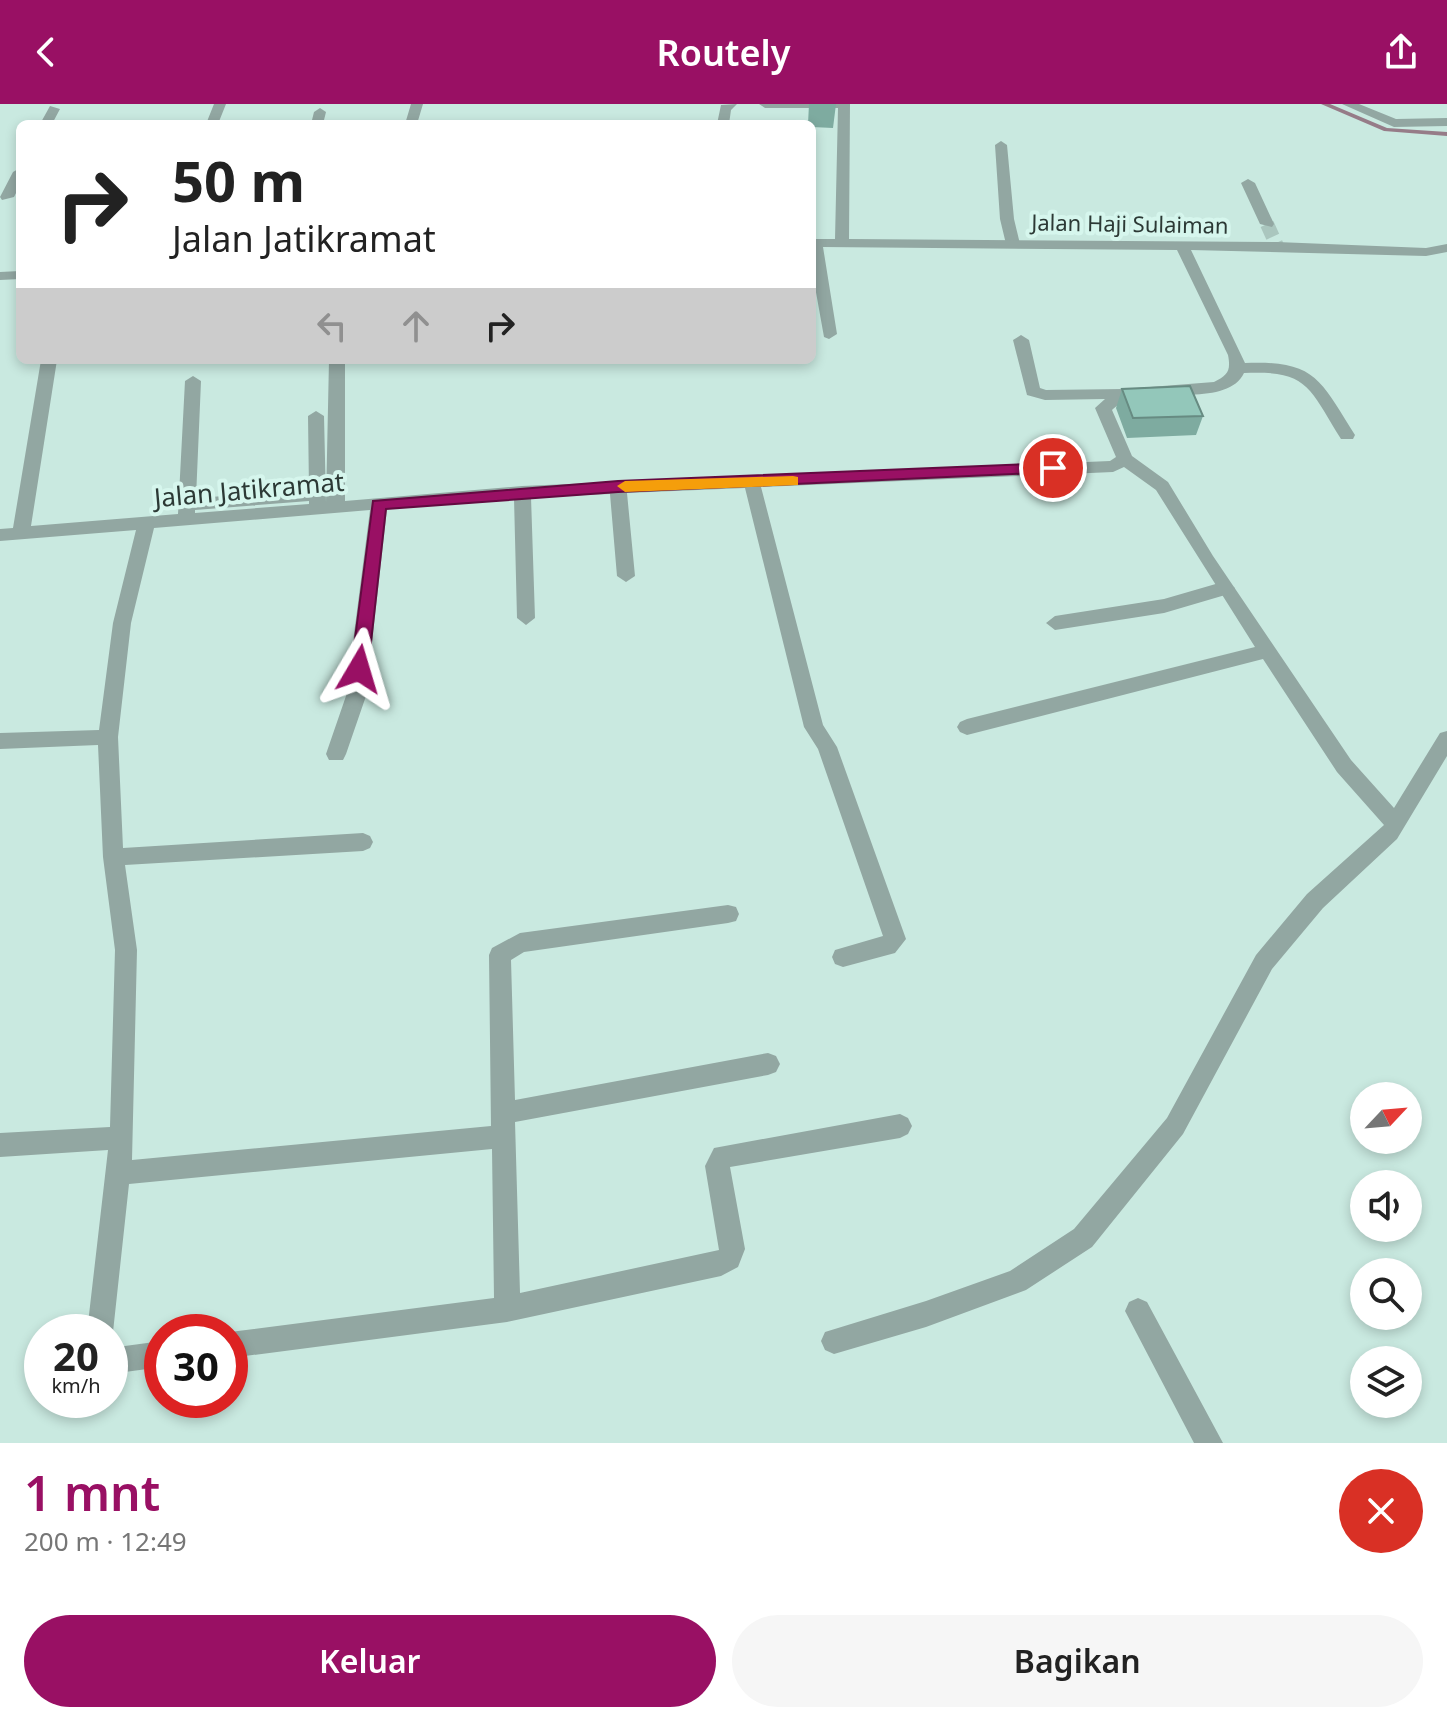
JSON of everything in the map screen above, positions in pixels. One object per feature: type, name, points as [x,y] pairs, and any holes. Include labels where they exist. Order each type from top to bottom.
[{"type":"street","points":[[765,104],[844,105],[842,244]]},
{"type":"street","points":[[1348,104],[1394,123],[1447,122]]},
{"type":"street","points":[[48,120],[54,109]]},
{"type":"street","points":[[1001,145],[1007,219],[1013,244]]},
{"type":"street","points":[[1248,183],[1267,224]]},
{"type":"street","name":"Jalan Haji Sulaiman","points":[[816,243],[1277,246],[1426,252],[1447,248]]},
{"type":"street","points":[[1021,340],[1033,391],[1045,395],[1124,394],[1217,387],[1233,379],[1238,368],[1236,355],[1183,247]]},
{"type":"street","points":[[816,260],[829,334]]},
{"type":"street","points":[[21,533],[48,364]]},
{"type":"street","points":[[323,505],[337,364]]},
{"type":"street","points":[[1238,368],[1289,368],[1300,373],[1314,384],[1347,435]]},
{"type":"street","points":[[187,513],[193,381]]},
{"type":"street","points":[[1124,394],[1103,408],[1125,459],[1162,486],[1344,766],[1395,824]]},
{"type":"street","points":[[316,416],[323,505]]},
{"type":"street","name":"Jalan Jatikramat","points":[[0,535],[146,524],[187,513],[379,504],[618,487],[1113,466],[1125,459]]},
{"type":"street","points":[[752,483],[814,727],[827,747],[895,939],[887,946],[843,957]]},
{"type":"street","points":[[618,487],[626,576]]},
{"type":"street","points":[[522,492],[526,618]]},
{"type":"street","points":[[336,754],[356,696],[379,504]]},
{"type":"street","points":[[102,1314],[122,1138],[126,950],[113,857],[108,737],[122,623],[146,524]]},
{"type":"street","points":[[1055,623],[1164,606],[1226,588]]},
{"type":"street","points":[[967,727],[1269,650]]},
{"type":"street","points":[[0,741],[108,737]]},
{"type":"street","points":[[834,1341],[926,1314],[1017,1281],[1083,1238],[1175,1126],[1264,962],[1315,901],[1390,833],[1447,739]]},
{"type":"street","points":[[113,857],[363,842]]},
{"type":"street","points":[[507,1309],[500,955],[508,947],[520,943],[728,914]]},
{"type":"street","points":[[118,1173],[504,1125],[768,1064]]},
{"type":"street","points":[[248,1343],[507,1309],[721,1263],[729,1258],[732,1249],[717,1166],[723,1156],[900,1126]]},
{"type":"street","points":[[0,1145],[122,1138]]},
{"type":"street","points":[[1138,1311],[1209,1443]]},
{"type":"building","points":[[1190,386],[1203,416],[1133,418],[1122,389]]},
{"type":"waterway","points":[[1324,104],[1386,130],[1447,134]]},
{"type":"tunnel","points":[[1267,224],[1277,246]]},
{"type":"slow traffic","points":[[625,486],[793,481]]},
{"type":"route","points":[[359,669],[379,504],[522,492],[1053,468]]}]
